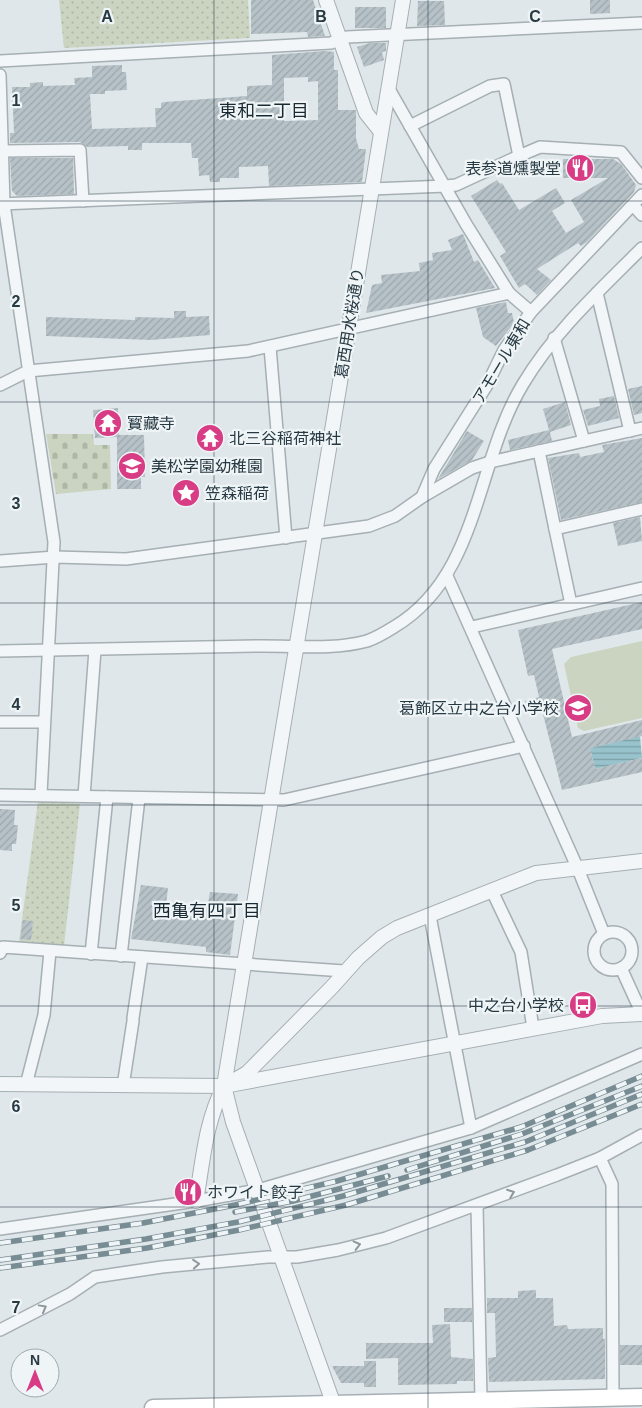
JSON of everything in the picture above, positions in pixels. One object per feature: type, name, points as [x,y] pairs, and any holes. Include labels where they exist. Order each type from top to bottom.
[{"type":"main road","points":[[153,1408],[335,1406],[481,1400],[555,1403],[642,1397]]},
{"type":"street","points":[[326,0],[366,113],[381,132]]},
{"type":"street","name":"葛西用水桜通り","points":[[224,1086],[403,0]]},
{"type":"street","points":[[0,61],[331,43],[347,37],[642,23]]},
{"type":"street","points":[[0,75],[3,151],[2,204],[55,558],[41,794]]},
{"type":"street","points":[[410,126],[490,86],[504,84],[519,156]]},
{"type":"street","points":[[389,88],[466,224],[508,293],[531,312]]},
{"type":"street","points":[[2,204],[456,185],[540,147],[621,152],[642,178]]},
{"type":"street","points":[[3,151],[80,150],[83,201]]},
{"type":"street","name":"アモール東和","points":[[422,497],[434,470],[487,385],[504,350],[531,312],[642,195]]},
{"type":"street","points":[[634,205],[642,215]]},
{"type":"street","points":[[0,651],[283,645],[331,648],[369,640],[412,616],[447,576],[462,543],[510,406],[554,338],[642,248]]},
{"type":"street","points":[[0,385],[28,371],[270,347],[508,293]]},
{"type":"street","points":[[597,293],[630,430]]},
{"type":"street","points":[[554,338],[584,441]]},
{"type":"street","points":[[270,347],[286,538]]},
{"type":"street","points":[[0,561],[55,558],[126,559],[314,535],[369,526],[395,516],[422,497],[472,468],[490,462],[642,428]]},
{"type":"street","points":[[539,451],[571,604]]},
{"type":"street","points":[[555,529],[642,509]]},
{"type":"street","points":[[447,576],[472,627],[578,869],[604,934]]},
{"type":"street","points":[[472,627],[642,588]]},
{"type":"street","points":[[84,796],[95,650]]},
{"type":"street","points":[[0,722],[44,722]]},
{"type":"street","points":[[0,795],[41,794],[138,798],[284,800],[524,746]]},
{"type":"street","points":[[91,954],[107,797]]},
{"type":"street","points":[[121,956],[138,798]]},
{"type":"street","points":[[196,1201],[212,1108],[224,1086],[246,1073],[332,987],[344,971],[382,937],[536,873],[642,861]]},
{"type":"street","points":[[492,891],[521,952],[534,1028]]},
{"type":"street","points":[[430,916],[471,1128]]},
{"type":"street","points":[[616,932],[627,937],[630,942],[632,954],[630,960],[622,968],[608,970],[597,962],[593,950],[599,938],[604,934],[616,932]]},
{"type":"street","points":[[0,953],[3,947],[344,971]]},
{"type":"street","points":[[26,1085],[44,1015],[50,951]]},
{"type":"street","points":[[123,1086],[142,957]]},
{"type":"street","points":[[0,1084],[224,1086],[602,1016],[642,1014],[622,968]]},
{"type":"street","points":[[0,1229],[196,1201],[258,1190],[471,1128],[642,1054]]},
{"type":"street","points":[[224,1086],[227,1105],[335,1406]]},
{"type":"street","points":[[0,1330],[70,1294],[95,1277],[162,1267],[297,1257],[338,1250],[386,1238],[477,1206],[600,1158],[642,1135]]},
{"type":"street","points":[[600,1158],[612,1184],[613,1398]]},
{"type":"street","points":[[477,1206],[481,1400]]},
{"type":"green space","points":[[59,0],[248,0],[250,38],[64,48]]},
{"type":"green space","points":[[46,434],[93,434],[94,445],[110,445],[111,489],[56,494]]},
{"type":"green space","points":[[642,641],[642,718],[584,731],[578,728],[564,664],[571,657]]},
{"type":"green space","points":[[38,801],[80,804],[64,946],[19,942]]},
{"type":"water","points":[[640,736],[642,758],[595,769],[590,748]]},
{"type":"building","points":[[251,0],[313,0],[325,36],[308,37],[307,32],[251,34]]},
{"type":"building","points":[[590,0],[610,0],[610,13],[590,14]]},
{"type":"building","points":[[418,1],[444,1],[445,25],[417,26]]},
{"type":"building","points":[[355,7],[386,7],[386,28],[355,28]]},
{"type":"building","points":[[370,43],[386,43],[386,51],[382,52],[384,60],[364,67],[357,47]]},
{"type":"building","points":[[334,52],[334,70],[338,70],[338,110],[356,110],[356,138],[359,149],[366,149],[362,182],[269,186],[268,166],[239,167],[239,178],[220,178],[220,182],[210,182],[209,175],[199,176],[198,158],[192,158],[191,143],[142,143],[142,150],[128,150],[128,146],[87,147],[80,142],[10,143],[10,133],[14,133],[12,87],[30,87],[30,83],[43,82],[43,86],[75,85],[74,78],[92,77],[92,66],[122,65],[122,72],[126,72],[127,90],[105,91],[105,94],[90,94],[92,129],[156,127],[155,108],[161,108],[161,103],[247,96],[247,86],[272,85],[272,55]],"holes":[[[308,77],[308,82],[318,81],[318,120],[284,121],[284,78]]]},
{"type":"building","points":[[10,158],[73,158],[74,194],[17,196],[12,191]]},
{"type":"building","points":[[563,159],[613,159],[621,164],[636,185],[634,192],[587,242],[581,246],[578,243],[537,269],[551,280],[537,295],[525,284],[519,288],[500,256],[506,252],[471,196],[497,180],[500,184],[502,183],[519,210],[556,188],[565,203],[552,211],[566,233],[584,222],[571,200],[608,178],[563,178]]},
{"type":"building","points":[[463,234],[474,262],[478,260],[495,288],[366,313],[372,285],[382,283],[381,275],[420,271],[419,263],[433,260],[432,253],[452,250],[448,240]]},
{"type":"building","points":[[506,302],[508,313],[512,313],[514,323],[496,346],[483,337],[476,308]]},
{"type":"building","points":[[174,311],[186,311],[186,317],[209,316],[210,335],[151,340],[46,336],[46,317],[135,320],[135,317],[174,318]]},
{"type":"building","points":[[642,386],[642,413],[634,415],[628,389]]},
{"type":"building","points":[[614,396],[619,418],[588,426],[583,410],[600,406],[599,399]]},
{"type":"building","points":[[565,402],[571,425],[550,432],[552,441],[510,450],[508,440],[549,430],[543,409]]},
{"type":"building","points":[[118,408],[119,435],[144,435],[145,477],[141,477],[141,489],[117,489],[117,437],[95,438],[93,410]]},
{"type":"building","points":[[204,428],[217,428],[217,447],[203,447]]},
{"type":"building","points":[[467,431],[484,441],[472,460],[438,479]]},
{"type":"building","points":[[642,438],[642,502],[561,520],[548,458],[579,453],[580,457],[604,452],[602,445]]},
{"type":"building","points":[[640,517],[642,541],[618,546],[613,523]]},
{"type":"building","points":[[642,602],[642,629],[552,649],[572,737],[642,720],[642,736],[590,748],[595,769],[642,758],[642,772],[562,790],[542,710],[528,713],[525,701],[539,697],[534,675],[528,676],[518,630]]},
{"type":"building","points":[[0,809],[15,810],[14,825],[18,825],[16,844],[12,844],[12,851],[0,850]]},
{"type":"building","points":[[141,885],[168,888],[165,913],[198,917],[200,903],[208,903],[210,892],[238,894],[230,955],[206,952],[206,947],[131,939]]},
{"type":"building","points":[[23,920],[33,921],[31,940],[20,939]]},
{"type":"building","points":[[536,1290],[536,1298],[553,1298],[554,1326],[567,1325],[568,1329],[603,1328],[603,1339],[605,1339],[605,1379],[489,1382],[488,1358],[496,1357],[495,1313],[487,1313],[487,1298],[518,1298],[518,1291]]},
{"type":"building","points":[[444,1308],[472,1308],[472,1322],[444,1322]]},
{"type":"building","points":[[450,1324],[451,1357],[473,1359],[473,1381],[457,1381],[457,1384],[398,1385],[398,1358],[366,1359],[366,1343],[433,1343],[432,1325]]},
{"type":"building","points":[[620,1345],[642,1345],[642,1365],[620,1365]]},
{"type":"building","points":[[364,1361],[376,1361],[376,1387],[364,1387],[364,1383],[341,1383],[332,1366],[364,1366]]},
{"type":"railway","points":[[0,1243],[143,1223],[235,1205],[337,1181],[521,1127],[642,1076]]},
{"type":"railway","points":[[407,1170],[522,1134],[642,1086]]},
{"type":"railway","points":[[0,1260],[146,1239],[238,1222],[343,1196],[525,1142],[642,1094]]},
{"type":"railway","points":[[0,1268],[147,1248],[239,1230],[346,1205],[528,1150],[642,1104]]},
{"type":"railway","points":[[235,1212],[293,1201],[388,1176]]},
{"type":"place","name":"表参道燻製堂","points":[[580,168]]},
{"type":"place","name":"寳藏寺","points":[[108,423]]},
{"type":"place","name":"北三谷稲荷神社","points":[[210,438]]},
{"type":"place","name":"美松学園幼稚園","points":[[132,466]]},
{"type":"place","name":"笠森稲荷","points":[[186,493]]},
{"type":"place","name":"葛飾区立中之台小学校","points":[[578,708]]},
{"type":"place","name":"中之台小学校","points":[[583,1005]]},
{"type":"place","name":"ホワイト餃子","points":[[188,1192]]},
{"type":"district","name":"東和二丁目","points":[[264,111]]},
{"type":"district","name":"西亀有四丁目","points":[[207,911]]}]
